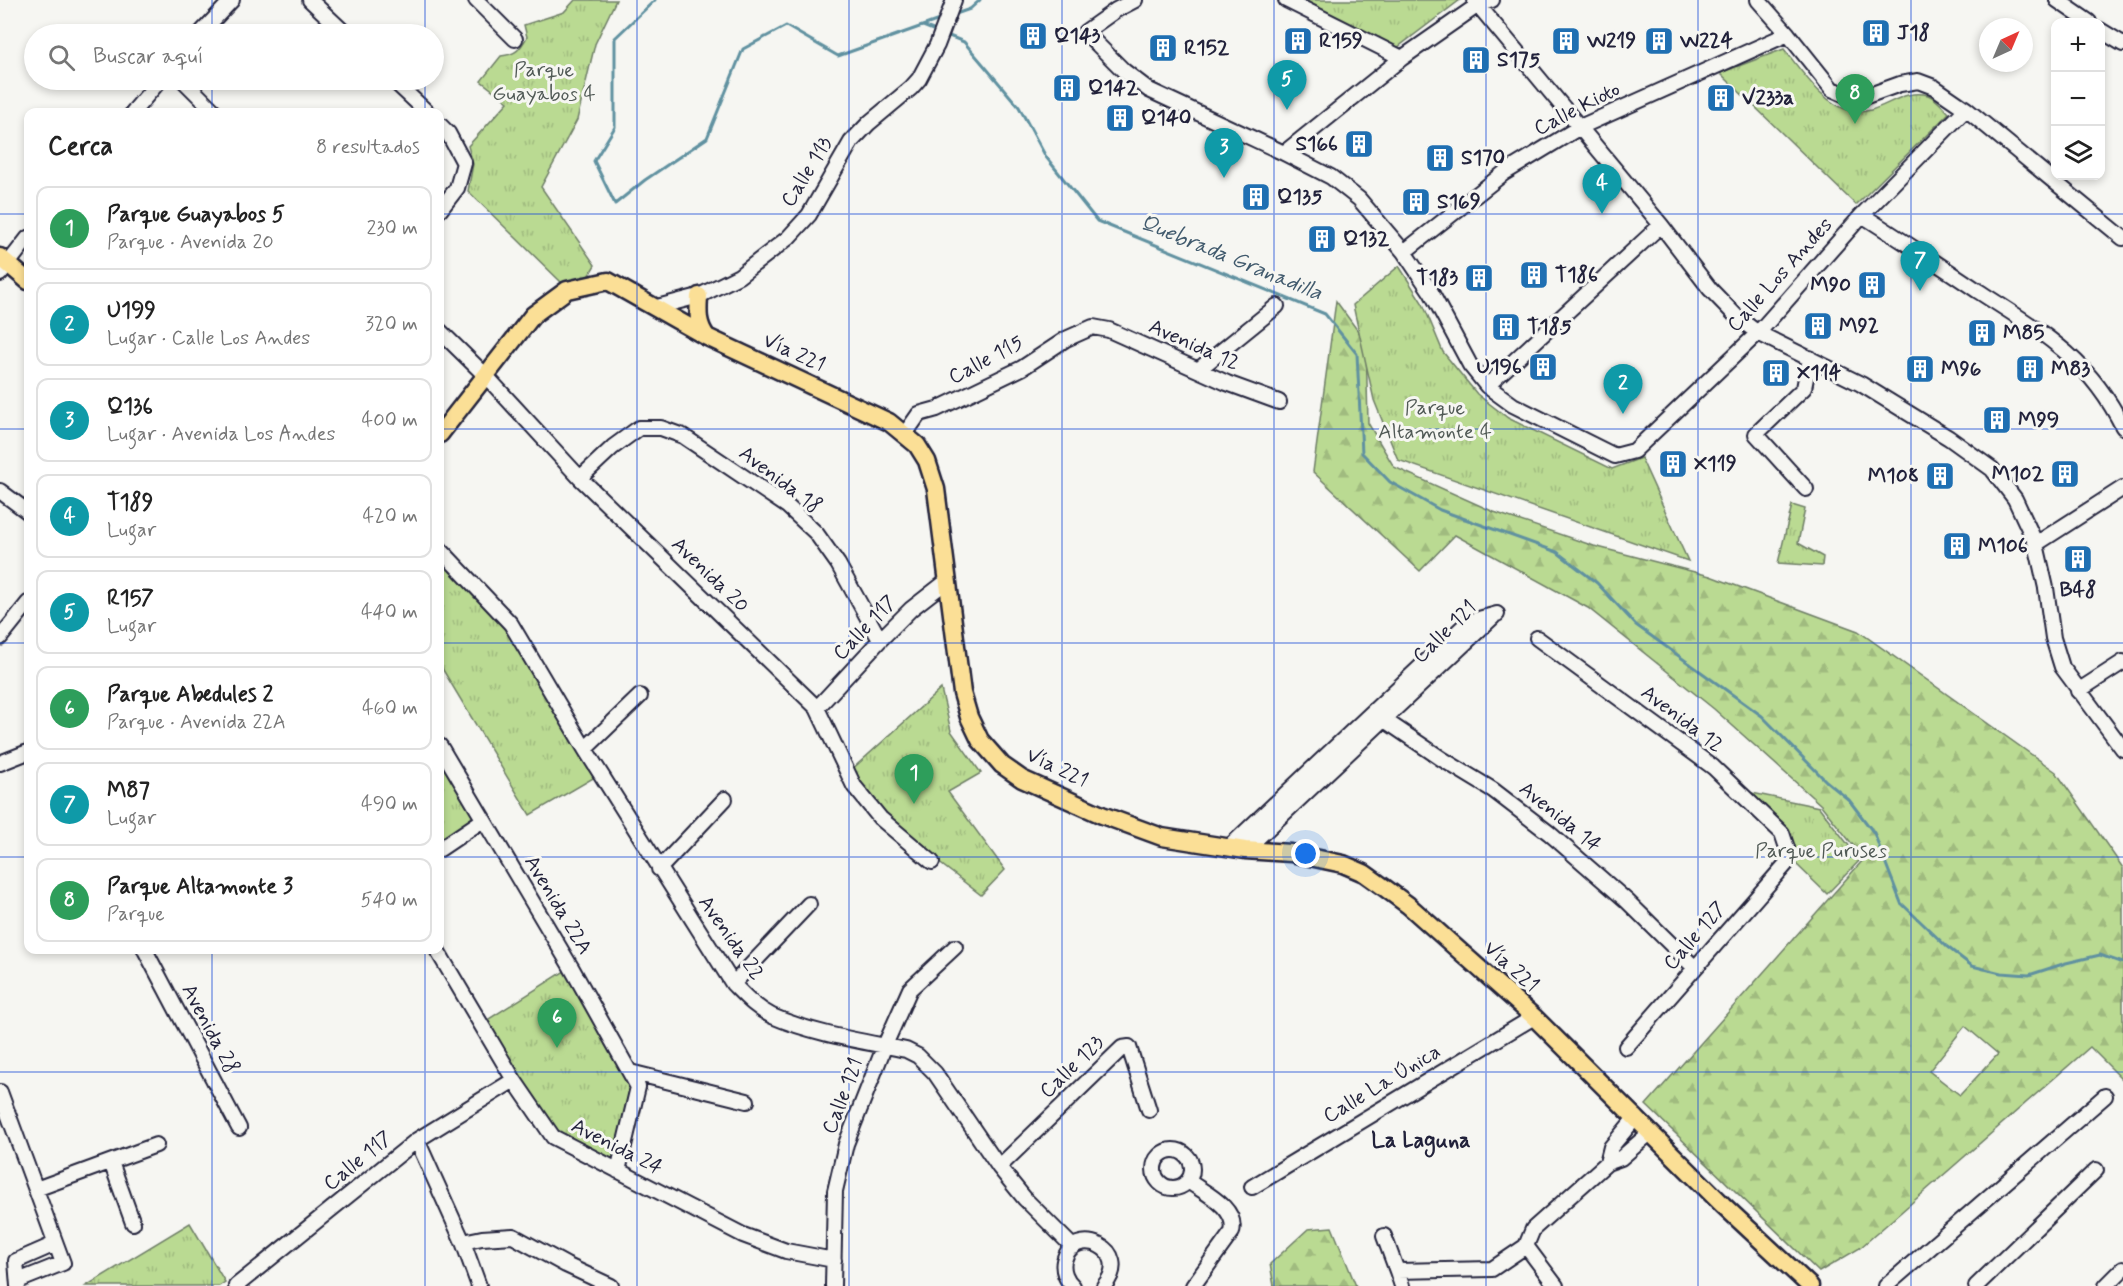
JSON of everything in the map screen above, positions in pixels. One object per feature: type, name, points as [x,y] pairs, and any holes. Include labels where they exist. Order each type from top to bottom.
[{"type":"main road","points":[[3,265],[24,278]]},
{"type":"main road","name":"Vía 221","points":[[444,429],[534,315],[567,290],[608,280],[707,337],[889,422],[917,445],[927,461],[936,489],[962,693],[969,717],[980,740],[1002,765],[1022,779],[1102,815],[1162,837],[1228,848],[1291,853],[1343,864],[1364,873],[1407,905],[1534,1017],[1736,1218],[1810,1286]]},
{"type":"main road","points":[[699,296],[700,328],[707,337]]},
{"type":"street","points":[[209,24],[232,0]]},
{"type":"street","points":[[310,0],[335,24]]},
{"type":"street","points":[[476,0],[515,39]]},
{"type":"street","points":[[1135,0],[1085,32],[1124,71],[1149,90],[1284,153],[1330,177],[1359,199],[1404,252],[1431,292],[1470,365],[1487,386],[1661,225]]},
{"type":"street","points":[[1286,0],[1402,58]]},
{"type":"street","points":[[1758,0],[1832,89],[1848,96],[1864,97],[1900,84],[1918,81],[1934,87],[1966,109],[2123,238]]},
{"type":"street","points":[[2056,0],[2083,18]]},
{"type":"street","points":[[1284,153],[1402,58],[1481,2],[1661,225],[1710,290],[1738,318],[1758,333],[1861,384],[1950,438],[1992,469],[2014,499],[2036,544],[2046,588],[2053,638],[2062,668],[2123,749]]},
{"type":"street","name":"Calle 113","points":[[657,307],[699,296],[739,276],[802,223],[823,193],[851,142],[919,79],[937,45],[951,6]]},
{"type":"street","points":[[2105,33],[2123,44]]},
{"type":"street","name":"Calle Kioto","points":[[1404,252],[1504,173],[1580,127],[1788,34]]},
{"type":"street","points":[[136,108],[152,90]]},
{"type":"street","points":[[193,90],[211,108]]},
{"type":"street","points":[[404,90],[423,108]]},
{"type":"street","name":"Calle Los Andes","points":[[1487,386],[1513,405],[1615,456],[1634,451],[1758,333],[1862,215],[1966,109]]},
{"type":"street","points":[[444,129],[464,163],[457,188],[444,205]]},
{"type":"street","points":[[1862,215],[2030,324],[2067,351],[2093,378],[2123,427]]},
{"type":"street","points":[[3,265],[24,242]]},
{"type":"street","points":[[1198,370],[1277,306]]},
{"type":"street","name":"Avenida 12","points":[[1093,327],[1109,330],[1198,370],[1279,402]]},
{"type":"street","name":"Calle 115","points":[[905,434],[919,414],[937,409],[1022,368],[1066,339],[1093,327]]},
{"type":"street","name":"Avenida 20","points":[[444,335],[486,376],[580,478],[817,708],[854,786],[880,818],[932,862]]},
{"type":"street","points":[[1806,489],[1756,434],[1804,388],[1810,358]]},
{"type":"street","name":"Avenida 18","points":[[580,478],[613,447],[639,428],[661,428],[682,436],[787,506],[816,533],[838,564],[880,640]]},
{"type":"street","points":[[2036,544],[2123,488]]},
{"type":"street","points":[[0,491],[24,509]]},
{"type":"street","name":"Avenida 22","points":[[444,553],[511,624],[585,749],[733,984],[751,1002],[771,1015],[817,1031],[906,1050],[918,1056],[928,1065],[999,1167],[1025,1199],[1073,1247]]},
{"type":"street","name":"Calle 117","points":[[817,708],[911,609],[947,581]]},
{"type":"street","points":[[0,638],[24,608]]},
{"type":"street","name":"Calle 121","points":[[1228,848],[1468,622],[1497,614],[1383,718],[1245,850]]},
{"type":"street","name":"Avenida 12","points":[[1537,638],[1713,767],[1782,833],[1787,848]]},
{"type":"street","points":[[2078,691],[2123,662]]},
{"type":"street","points":[[585,749],[640,696]]},
{"type":"street","name":"Avenida 14","points":[[1383,718],[1442,759],[1493,790],[1549,833],[1627,900],[1695,968]]},
{"type":"street","name":"Avenida 22A","points":[[444,753],[576,976],[638,1087],[618,1171]]},
{"type":"street","points":[[0,763],[24,754]]},
{"type":"street","points":[[659,869],[725,799]]},
{"type":"street","points":[[444,846],[483,820]]},
{"type":"street","name":"Calle 127","points":[[1626,1047],[1786,864],[1787,848]]},
{"type":"street","points":[[733,984],[809,904]]},
{"type":"street","name":"Calle 121","points":[[833,1286],[836,1191],[846,1144],[910,989],[955,947]]},
{"type":"street","name":"Avenida 28","points":[[147,954],[238,1128]]},
{"type":"street","name":"Avenida 24","points":[[439,954],[513,1080],[553,1137],[743,1235],[786,1251],[834,1260]]},
{"type":"street","name":"Calle La Única","points":[[1252,1187],[1534,1017]]},
{"type":"street","name":"Calle 123","points":[[999,1167],[1122,1047],[1129,1047],[1149,1110]]},
{"type":"street","points":[[630,1072],[747,1101]]},
{"type":"street","name":"Calle 117","points":[[236,1286],[417,1140],[513,1080]]},
{"type":"street","points":[[0,1092],[63,1263],[18,1283],[16,1261],[55,1244]]},
{"type":"street","points":[[1886,1286],[2105,1096]]},
{"type":"street","points":[[1606,1163],[1611,1148],[1636,1117]]},
{"type":"street","points":[[1397,1271],[1492,1269],[1526,1246],[1533,1229],[1606,1163],[1620,1158],[1652,1132]]},
{"type":"street","points":[[417,1140],[463,1242],[479,1286]]},
{"type":"street","points":[[36,1190],[156,1145]]},
{"type":"street","points":[[111,1162],[133,1222]]},
{"type":"street","points":[[1976,1286],[2096,1170]]},
{"type":"street","points":[[1188,1181],[1222,1205],[1231,1214],[1234,1225],[1232,1232],[1193,1286]]},
{"type":"street","points":[[463,1242],[513,1236],[611,1286]]},
{"type":"street","points":[[1384,1236],[1402,1286]]},
{"type":"street","points":[[1073,1286],[1064,1273],[1063,1263],[1066,1254],[1081,1242],[1091,1242],[1108,1251],[1113,1270],[1104,1286]]},
{"type":"street","points":[[1526,1246],[1556,1286]]},
{"type":"street","points":[[2106,1286],[2123,1269]]},
{"type":"green space","name":"Parque Guayabos 4","points":[[575,0],[616,0],[595,44],[577,120],[541,187],[595,265],[586,280],[561,282],[468,191],[473,164],[468,146],[508,102],[481,81],[501,56],[514,53],[522,45],[527,37],[524,25],[564,12]]},
{"type":"green space","points":[[1285,0],[1460,0],[1390,53]]},
{"type":"green space","points":[[1784,49],[1814,86],[1842,108],[1862,112],[1899,98],[1918,94],[1931,96],[1949,113],[1856,205],[1720,73]]},
{"type":"green space","name":"Parque Altamonte 4","points":[[1399,266],[1423,304],[1443,352],[1477,394],[1508,418],[1612,469],[1641,458],[1688,561],[1398,460],[1374,400],[1353,305]]},
{"type":"green space","points":[[1336,301],[1366,342],[1368,423],[1394,467],[1494,512],[1594,546],[1710,576],[1858,631],[2056,772],[2123,868],[2123,1080],[2090,1047],[1860,1248],[1819,1272],[1646,1105],[1864,859],[1821,805],[1714,709],[1588,608],[1455,535],[1420,571],[1313,472]],"holes":[[[1965,1026],[1998,1054],[1960,1095],[1929,1071]]]},
{"type":"green space","points":[[1792,505],[1805,509],[1798,543],[1823,557],[1822,566],[1778,563]]},
{"type":"green space","points":[[444,553],[511,624],[595,777],[530,815],[444,672]]},
{"type":"green space","points":[[941,689],[951,731],[981,773],[948,792],[1005,870],[981,895],[898,831],[849,772]]},
{"type":"green space","points":[[446,756],[483,820],[444,846],[444,757]]},
{"type":"green space","name":"Parque Puruses","points":[[1752,793],[1819,807],[1860,860],[1827,894],[1792,860],[1795,847],[1790,834],[1749,796]]},
{"type":"green space","points":[[571,967],[638,1087],[618,1171],[553,1137],[481,1024]]},
{"type":"green space","points":[[190,1223],[225,1282],[219,1286],[86,1286]]},
{"type":"green space","points":[[1332,1227],[1356,1286],[1274,1286],[1270,1264],[1308,1229]]},
{"type":"waterway","points":[[655,0],[615,38],[615,127],[594,161],[615,204],[645,180],[707,138],[743,49],[786,26],[838,56],[942,19]]},
{"type":"waterway","points":[[953,15],[970,9],[980,0]]},
{"type":"waterway","name":"Quebrada Granadilla","points":[[923,26],[938,32]]},
{"type":"waterway","name":"Quebrada Granadilla","points":[[944,34],[964,42],[1019,107],[1046,157],[1097,221],[1325,314],[1357,354],[1362,453],[1390,482],[1440,510],[1557,552],[1597,583],[1636,625],[1762,716],[1826,781],[1849,800],[1874,833],[1901,903],[1946,946],[1972,966],[2001,973],[2029,975],[2100,955],[2123,963]]},
{"type":"place","name":"J18","points":[[1876,33]]},
{"type":"place","name":"Q143","points":[[1033,36]]},
{"type":"place","name":"R159","points":[[1298,41]]},
{"type":"place","name":"W219","points":[[1566,41]]},
{"type":"place","name":"W224","points":[[1659,41]]},
{"type":"place","name":"R152","points":[[1163,48]]},
{"type":"place","name":"S175","points":[[1476,60]]},
{"type":"place","name":"Q142","points":[[1067,88]]},
{"type":"place","name":"V233a","points":[[1721,98]]},
{"type":"place","name":"R157","points":[[1287,110]]},
{"type":"place","name":"Q140","points":[[1120,118]]},
{"type":"place","name":"Parque Altamonte 3","points":[[1855,124]]},
{"type":"place","name":"S166","points":[[1359,144]]},
{"type":"place","name":"S170","points":[[1440,158]]},
{"type":"place","name":"Q136","points":[[1224,178]]},
{"type":"place","name":"Q135","points":[[1256,197]]},
{"type":"place","name":"S169","points":[[1416,202]]},
{"type":"place","name":"T189","points":[[1602,214]]},
{"type":"place","name":"Q132","points":[[1322,239]]},
{"type":"place","name":"T186","points":[[1534,275]]},
{"type":"place","name":"T183","points":[[1479,278]]},
{"type":"place","name":"M90","points":[[1872,285]]},
{"type":"place","name":"M87","points":[[1920,291]]},
{"type":"place","name":"M92","points":[[1818,326]]},
{"type":"place","name":"T185","points":[[1506,327]]},
{"type":"place","name":"M85","points":[[1982,333]]},
{"type":"place","name":"U196","points":[[1543,367]]},
{"type":"place","name":"M96","points":[[1920,369]]},
{"type":"place","name":"M83","points":[[2030,369]]},
{"type":"place","name":"X114","points":[[1776,373]]},
{"type":"place","name":"U199","points":[[1623,414]]},
{"type":"place","name":"M99","points":[[1997,420]]},
{"type":"place","name":"X119","points":[[1673,464]]},
{"type":"place","name":"M102","points":[[2065,474]]},
{"type":"place","name":"M108","points":[[1940,476]]},
{"type":"place","name":"M106","points":[[1957,546]]},
{"type":"place","name":"B48","points":[[2078,559]]},
{"type":"place","name":"Parque Guayabos 5","points":[[914,804]]},
{"type":"place","name":"Parque Abedules 2","points":[[557,1048]]},
{"type":"district","name":"La Laguna","points":[[1421,1141]]}]
